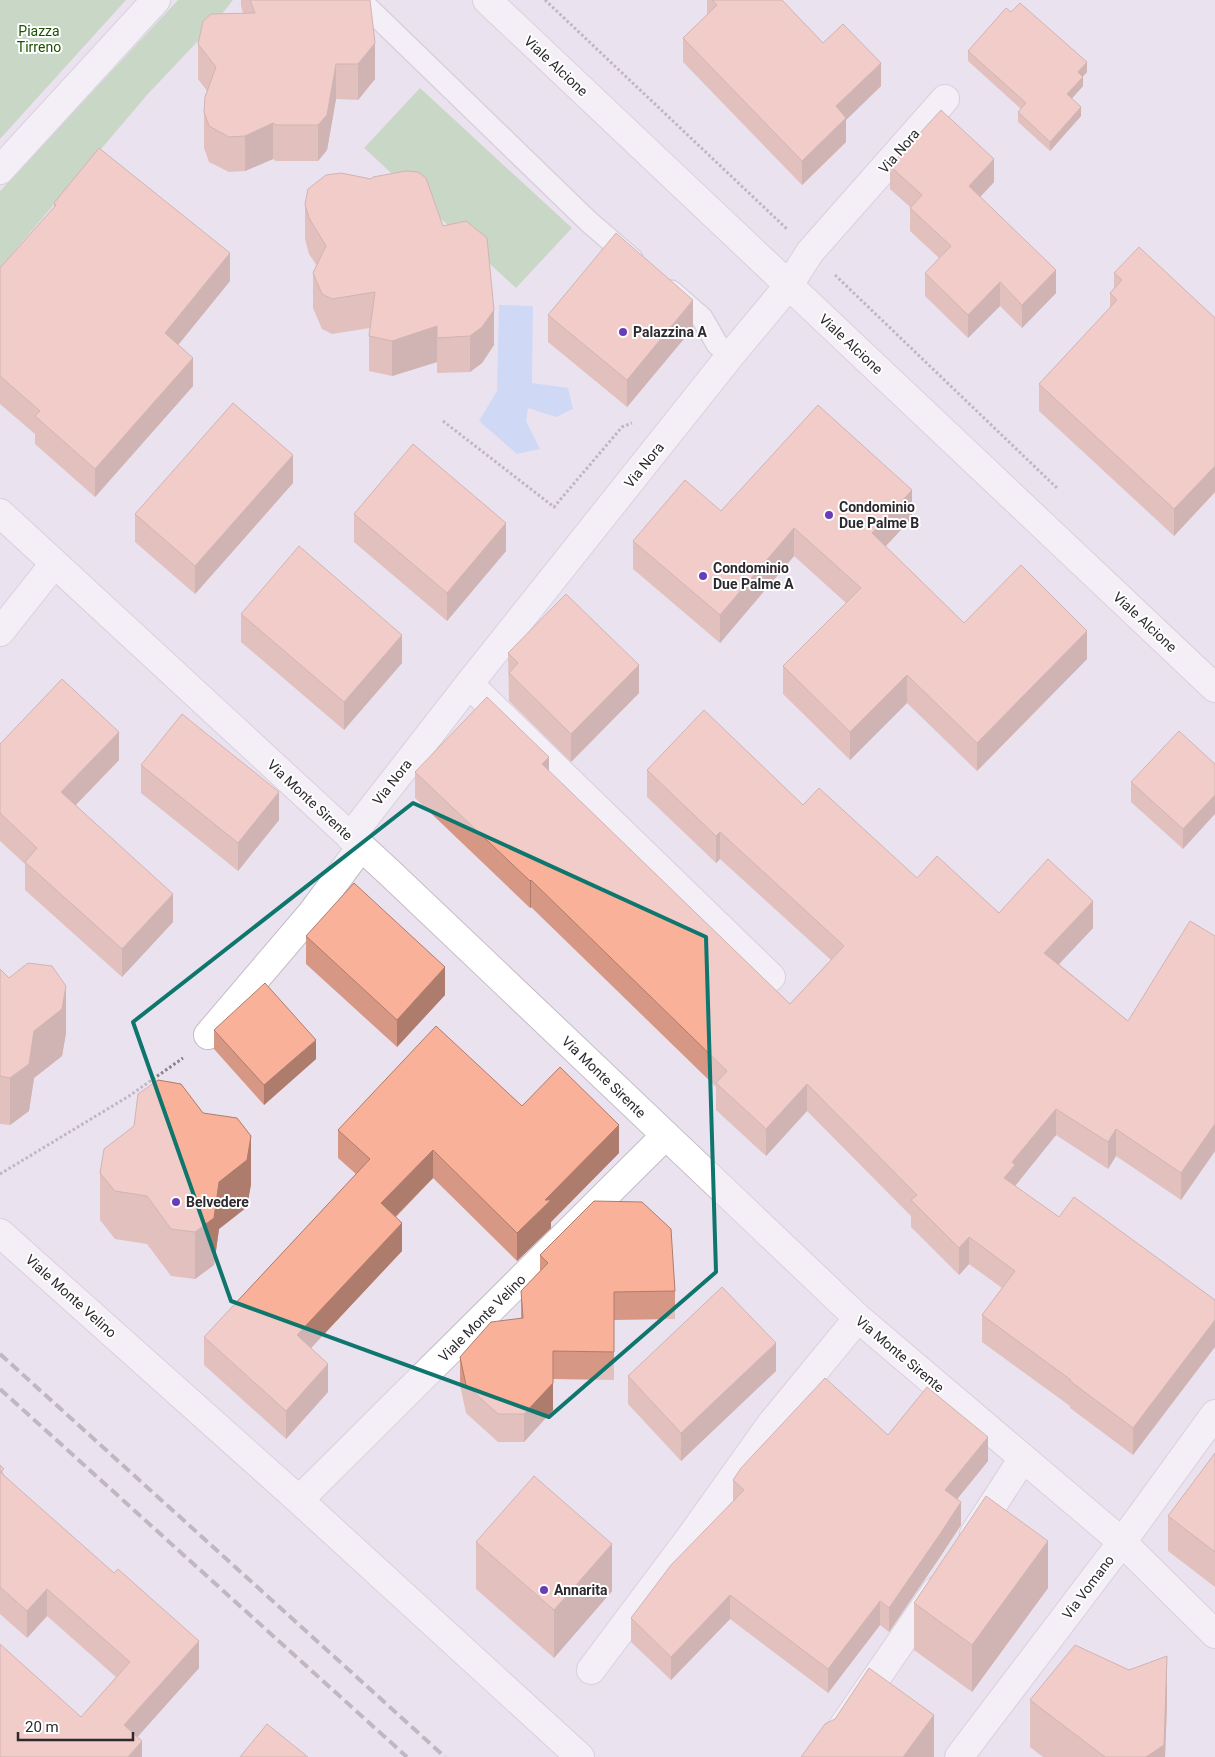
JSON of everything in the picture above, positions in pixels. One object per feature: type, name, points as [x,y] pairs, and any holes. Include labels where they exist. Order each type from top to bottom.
[{"type":"street","points":[[0,170],[156,0]]},
{"type":"street","name":"Viale Alcione","points":[[487,0],[1215,688]]},
{"type":"street","name":"Via Nora","points":[[208,1035],[311,914],[349,836],[730,356],[789,285],[810,252],[945,99]]},
{"type":"street","name":"Via Monte Sirente","points":[[0,513],[391,874],[858,1318],[1122,1542],[1215,1634]]},
{"type":"street","points":[[0,632],[54,564]]},
{"type":"street","points":[[469,684],[771,977]]},
{"type":"street","name":"Viale Monte Velino","points":[[299,1500],[666,1135]]},
{"type":"street","name":"Viale Monte Velino","points":[[0,1232],[299,1500],[580,1757]]},
{"type":"street","points":[[591,1670],[689,1539],[771,1424],[858,1318]]},
{"type":"street","name":"Via Vomano","points":[[959,1757],[1122,1542],[1215,1414]]},
{"type":"street","points":[[822,1757],[953,1566],[1023,1458]]},
{"type":"lane","points":[[360,0],[588,222],[702,318],[717,344],[730,356]]},
{"type":"path","points":[[545,0],[1064,495]]},
{"type":"path","points":[[443,421],[554,507],[622,426],[637,421]]},
{"type":"path","points":[[0,1174],[129,1096],[194,1051],[208,1035]]},
{"type":"highlighted area","points":[[413,803],[706,937],[716,1272],[549,1417],[231,1301],[133,1022]]},
{"type":"green space","name":"Piazza Tirreno","points":[[0,0],[126,0],[0,139]]},
{"type":"green space","points":[[178,0],[233,0],[214,24],[147,95],[0,268],[0,191]]},
{"type":"green space","points":[[420,88],[572,228],[516,288],[364,148]]},
{"type":"water","points":[[499,305],[533,306],[532,383],[568,388],[573,409],[556,417],[528,408],[526,421],[540,449],[517,454],[479,421],[497,391]]},
{"type":"building","points":[[250,0],[370,0],[375,43],[358,64],[336,64],[327,115],[318,125],[276,125],[273,123],[245,136],[229,137],[209,126],[204,112],[205,97],[216,67],[198,44],[203,21],[211,14],[255,13]]},
{"type":"building","points":[[712,0],[782,0],[823,43],[843,24],[881,63],[836,106],[846,118],[802,161],[683,38],[717,5]]},
{"type":"building","points":[[1020,3],[1087,62],[1078,72],[1083,77],[1067,94],[1081,107],[1050,142],[1018,112],[1026,103],[968,51],[1006,8],[1011,12]]},
{"type":"building","points":[[941,110],[994,159],[969,186],[1056,270],[1022,305],[1000,282],[968,315],[925,273],[951,246],[910,208],[922,195],[890,166]]},
{"type":"building","points":[[99,148],[230,253],[165,333],[193,358],[95,469],[35,416],[40,411],[0,376],[0,268],[56,205],[54,203]]},
{"type":"building","points":[[406,171],[418,172],[426,178],[443,226],[466,221],[487,238],[494,310],[482,327],[470,336],[437,338],[437,326],[392,341],[369,336],[375,292],[332,299],[322,294],[313,273],[326,246],[309,218],[305,204],[308,189],[326,175],[341,173],[371,179],[373,177]]},
{"type":"building","name":"Palazzina A","points":[[616,233],[693,300],[627,380],[548,315]]},
{"type":"building","points":[[1139,247],[1215,318],[1215,466],[1174,509],[1039,384],[1117,300],[1110,293],[1122,280],[1114,273]]},
{"type":"building","points":[[233,403],[293,455],[195,566],[135,514]]},
{"type":"building","points":[[818,405],[912,490],[872,533],[964,623],[1021,565],[1087,631],[977,743],[907,675],[850,732],[783,666],[861,588],[794,528],[720,615],[633,541],[685,480],[721,511]]},
{"type":"building","points":[[413,444],[506,523],[447,593],[354,514]]},
{"type":"building","points":[[299,546],[402,635],[344,702],[241,614]]},
{"type":"building","points":[[566,594],[639,665],[571,734],[509,673],[518,663],[508,653]]},
{"type":"building","points":[[62,679],[119,732],[61,792],[173,894],[122,949],[25,862],[37,848],[0,813],[0,744]]},
{"type":"building","points":[[487,697],[549,757],[542,764],[790,1004],[844,946],[720,832],[716,836],[647,770],[704,710],[803,805],[819,788],[917,878],[937,856],[999,913],[1048,859],[1093,901],[1044,953],[1128,1021],[1190,921],[1215,936],[1215,1124],[1181,1173],[1116,1129],[1108,1142],[1056,1109],[1012,1162],[1015,1165],[1004,1178],[1059,1217],[1074,1197],[1215,1300],[1215,1320],[1133,1428],[982,1315],[1015,1271],[969,1237],[959,1248],[911,1200],[917,1195],[807,1084],[766,1129],[716,1083],[727,1071],[531,880],[415,772]]},
{"type":"building","points":[[182,714],[279,792],[238,843],[141,765]]},
{"type":"building","points":[[1179,731],[1215,764],[1215,795],[1183,829],[1131,782]]},
{"type":"building","points":[[354,883],[445,967],[397,1020],[306,936]]},
{"type":"building","points":[[28,963],[52,966],[66,986],[62,1009],[34,1031],[29,1064],[10,1078],[0,1076],[0,969],[9,978]]},
{"type":"building","points":[[265,983],[316,1040],[264,1085],[214,1030]]},
{"type":"building","points":[[436,1026],[522,1106],[560,1067],[619,1125],[545,1200],[551,1200],[517,1233],[433,1150],[381,1203],[402,1223],[297,1335],[328,1364],[286,1411],[204,1337],[370,1159],[338,1130]]},
{"type":"building","points":[[158,1080],[181,1084],[203,1113],[237,1118],[251,1136],[247,1160],[219,1182],[214,1218],[195,1232],[171,1229],[147,1196],[115,1191],[100,1173],[104,1149],[134,1126],[138,1094]]},
{"type":"building","points":[[594,1201],[642,1202],[671,1229],[675,1291],[614,1292],[614,1352],[553,1351],[553,1383],[524,1414],[498,1414],[466,1385],[460,1357],[491,1322],[523,1318],[521,1291],[548,1263],[540,1255]]},
{"type":"building","points":[[722,1287],[776,1343],[681,1433],[628,1376]]},
{"type":"building","points":[[825,1378],[888,1435],[927,1387],[988,1437],[945,1490],[961,1502],[889,1608],[880,1601],[828,1669],[730,1595],[671,1657],[631,1618],[671,1565],[744,1490],[733,1480],[741,1468]]},
{"type":"building","points":[[1215,1453],[1215,1552],[1168,1516]]},
{"type":"building","points":[[0,1472],[114,1573],[118,1569],[199,1641],[124,1725],[142,1741],[128,1757],[0,1757],[0,1644],[81,1717],[130,1662],[47,1589],[27,1611],[0,1587]]},
{"type":"building","points":[[534,1476],[612,1544],[554,1610],[476,1542]]},
{"type":"building","points":[[986,1496],[1048,1541],[972,1645],[914,1603]]},
{"type":"building","points":[[1075,1645],[1129,1670],[1167,1656],[1164,1745],[1146,1757],[1105,1757],[1030,1700]]},
{"type":"building","points":[[869,1668],[934,1715],[903,1757],[801,1757],[825,1724],[835,1719]]},
{"type":"building","points":[[267,1724],[308,1757],[240,1757]]},
{"type":"railway","points":[[0,1354],[445,1757]]},
{"type":"railway","points":[[0,1389],[407,1757]]},
{"type":"place","name":"Palazzina A","points":[[623,332]]},
{"type":"place","name":"Condominio Due Palme B","points":[[829,515]]},
{"type":"place","name":"Condominio Due Palme A","points":[[703,576]]},
{"type":"place","name":"Belvedere","points":[[176,1202]]},
{"type":"place","name":"Annarita","points":[[544,1590]]}]
